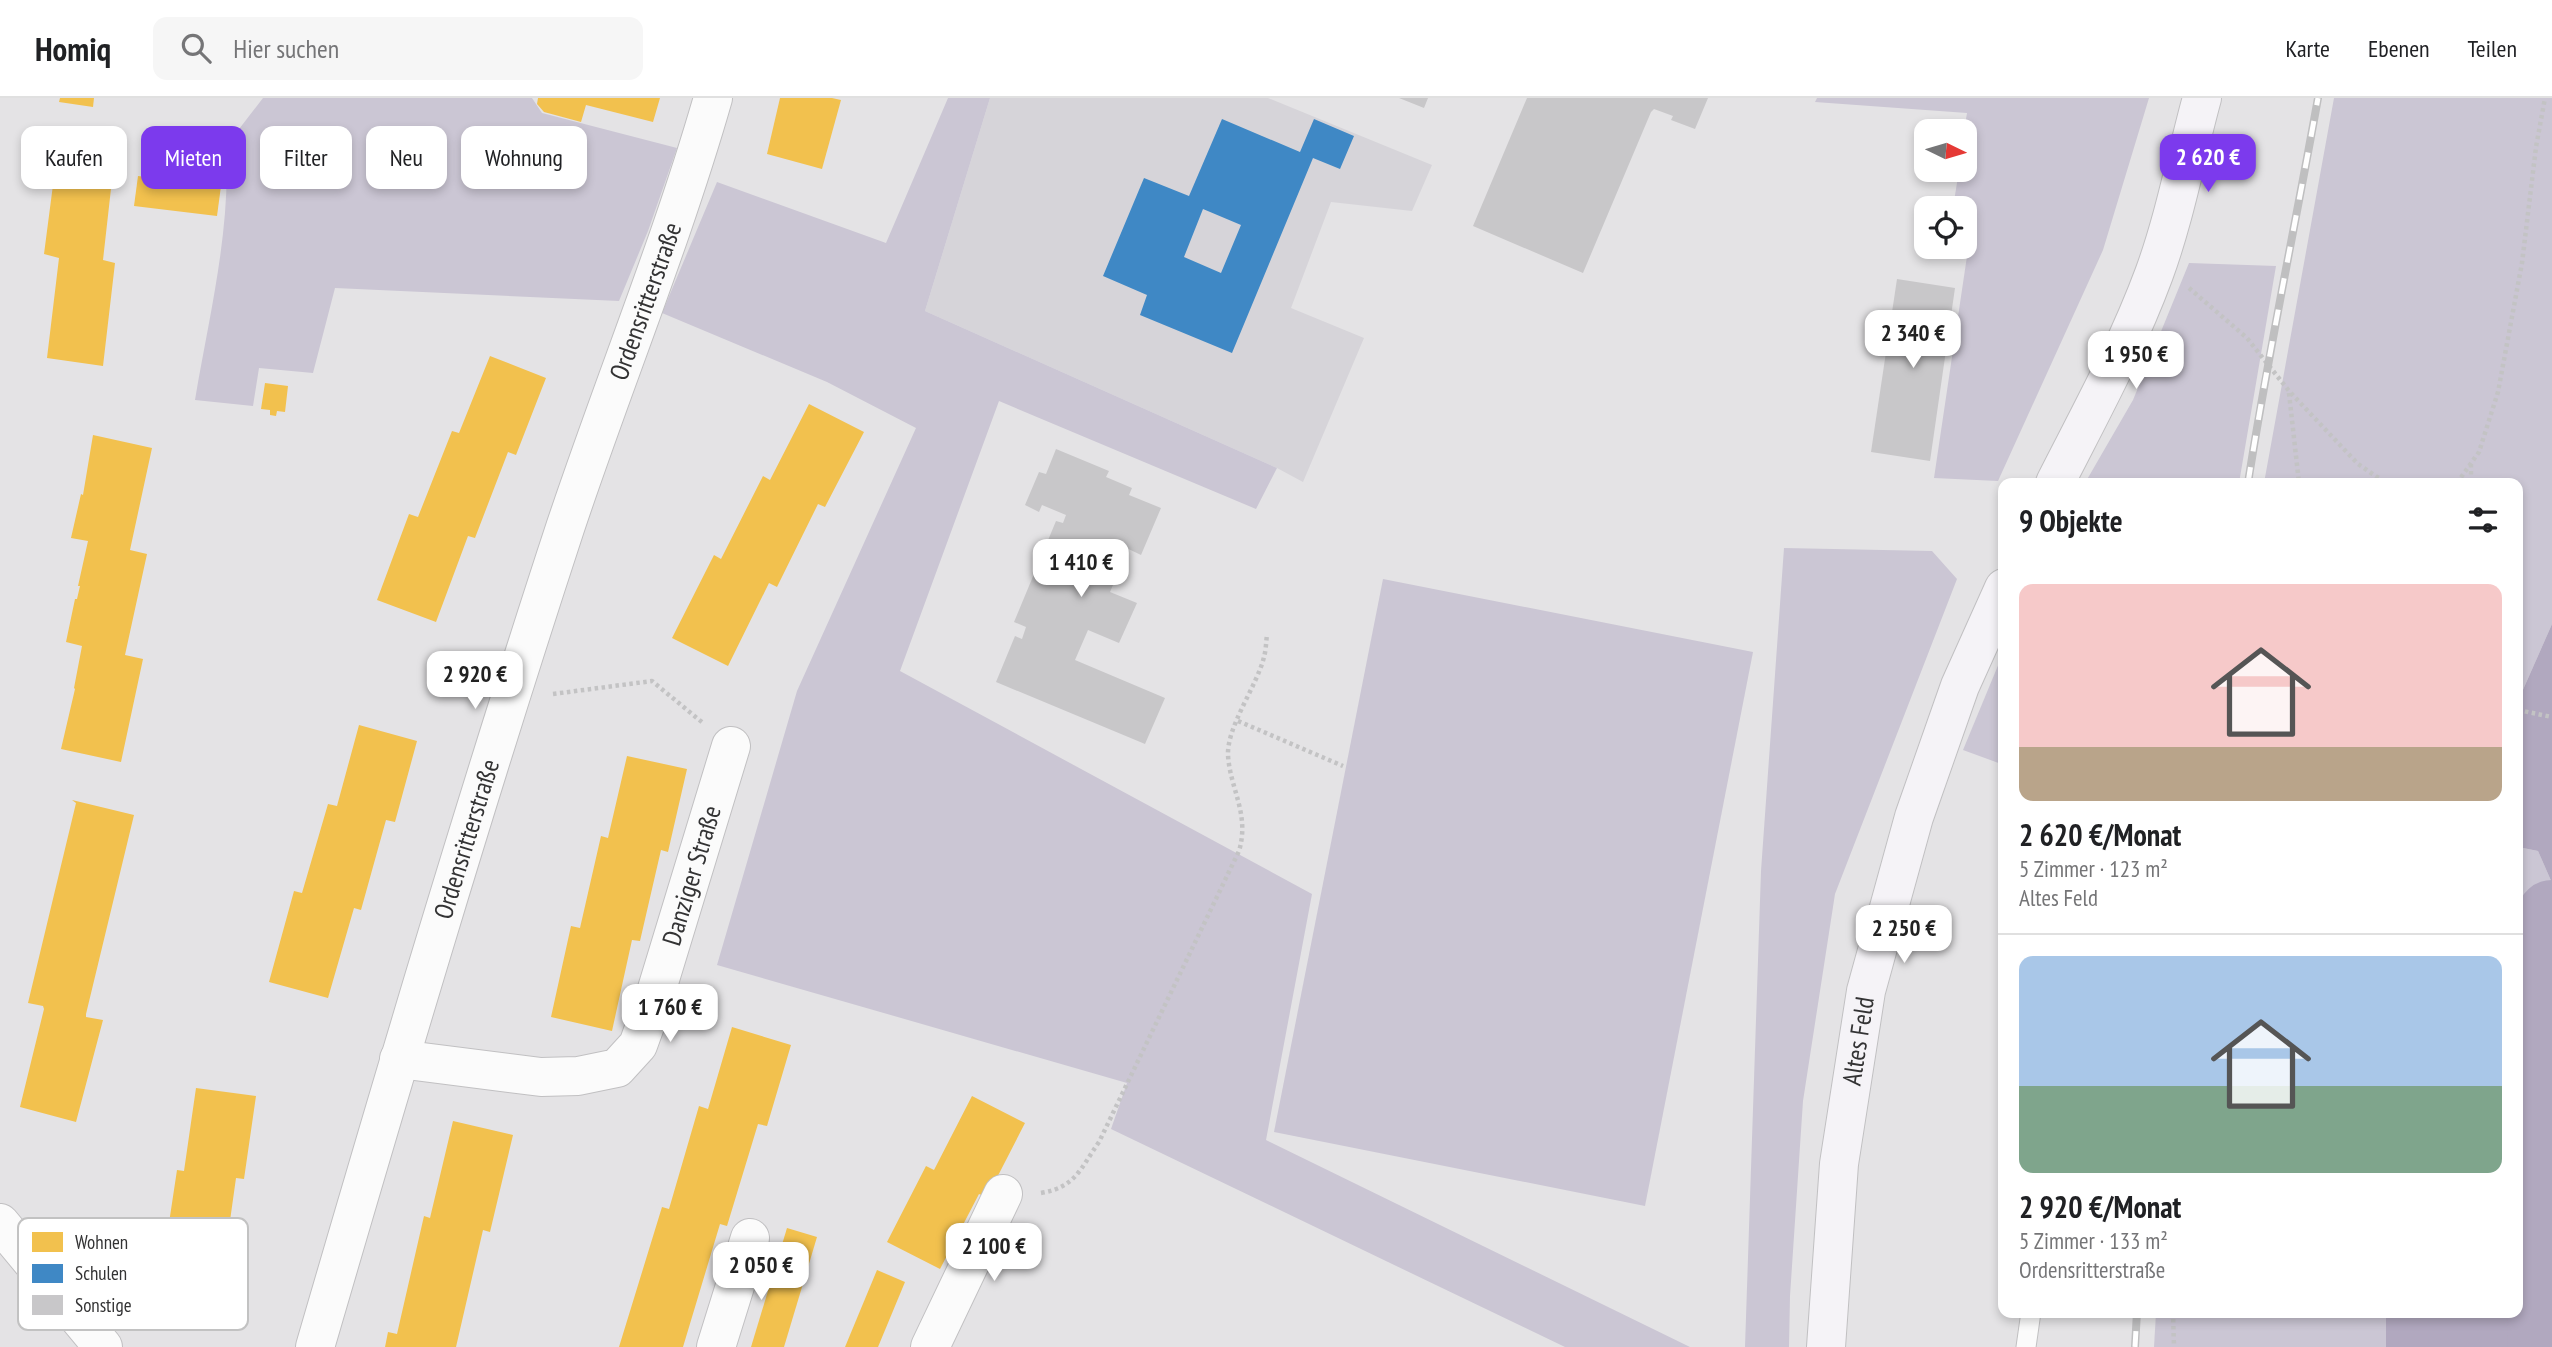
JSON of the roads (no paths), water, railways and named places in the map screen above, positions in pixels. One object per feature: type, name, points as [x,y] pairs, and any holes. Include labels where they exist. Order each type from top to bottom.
[{"type":"main road","points":[[2058,478],[2124,349],[2155,272],[2202,98]]},
{"type":"main road","name":"Altes Feld","points":[[1826,1347],[1839,1164],[1866,991],[1914,817],[1960,686],[1998,601]]},
{"type":"street","name":"Ordensritterstraße","points":[[314,1347],[509,700],[578,490],[694,164],[713,98]]},
{"type":"street","name":"Danziger Straße","points":[[399,1059],[541,1077],[578,1076],[617,1068],[638,1045],[650,1012],[731,746]]},
{"type":"street","points":[[930,1347],[1003,1194]]},
{"type":"street","points":[[0,1223],[18,1245]]},
{"type":"street","points":[[716,1347],[750,1238]]},
{"type":"street","points":[[89,1330],[103,1347]]},
{"type":"lane","points":[[2026,1347],[2030,1318]]},
{"type":"waterway","points":[[2543,1347],[2539,1117],[2552,915]]},
{"type":"railway","points":[[2249,478],[2318,98]]},
{"type":"railway","points":[[2135,1347],[2137,1318]]}]
